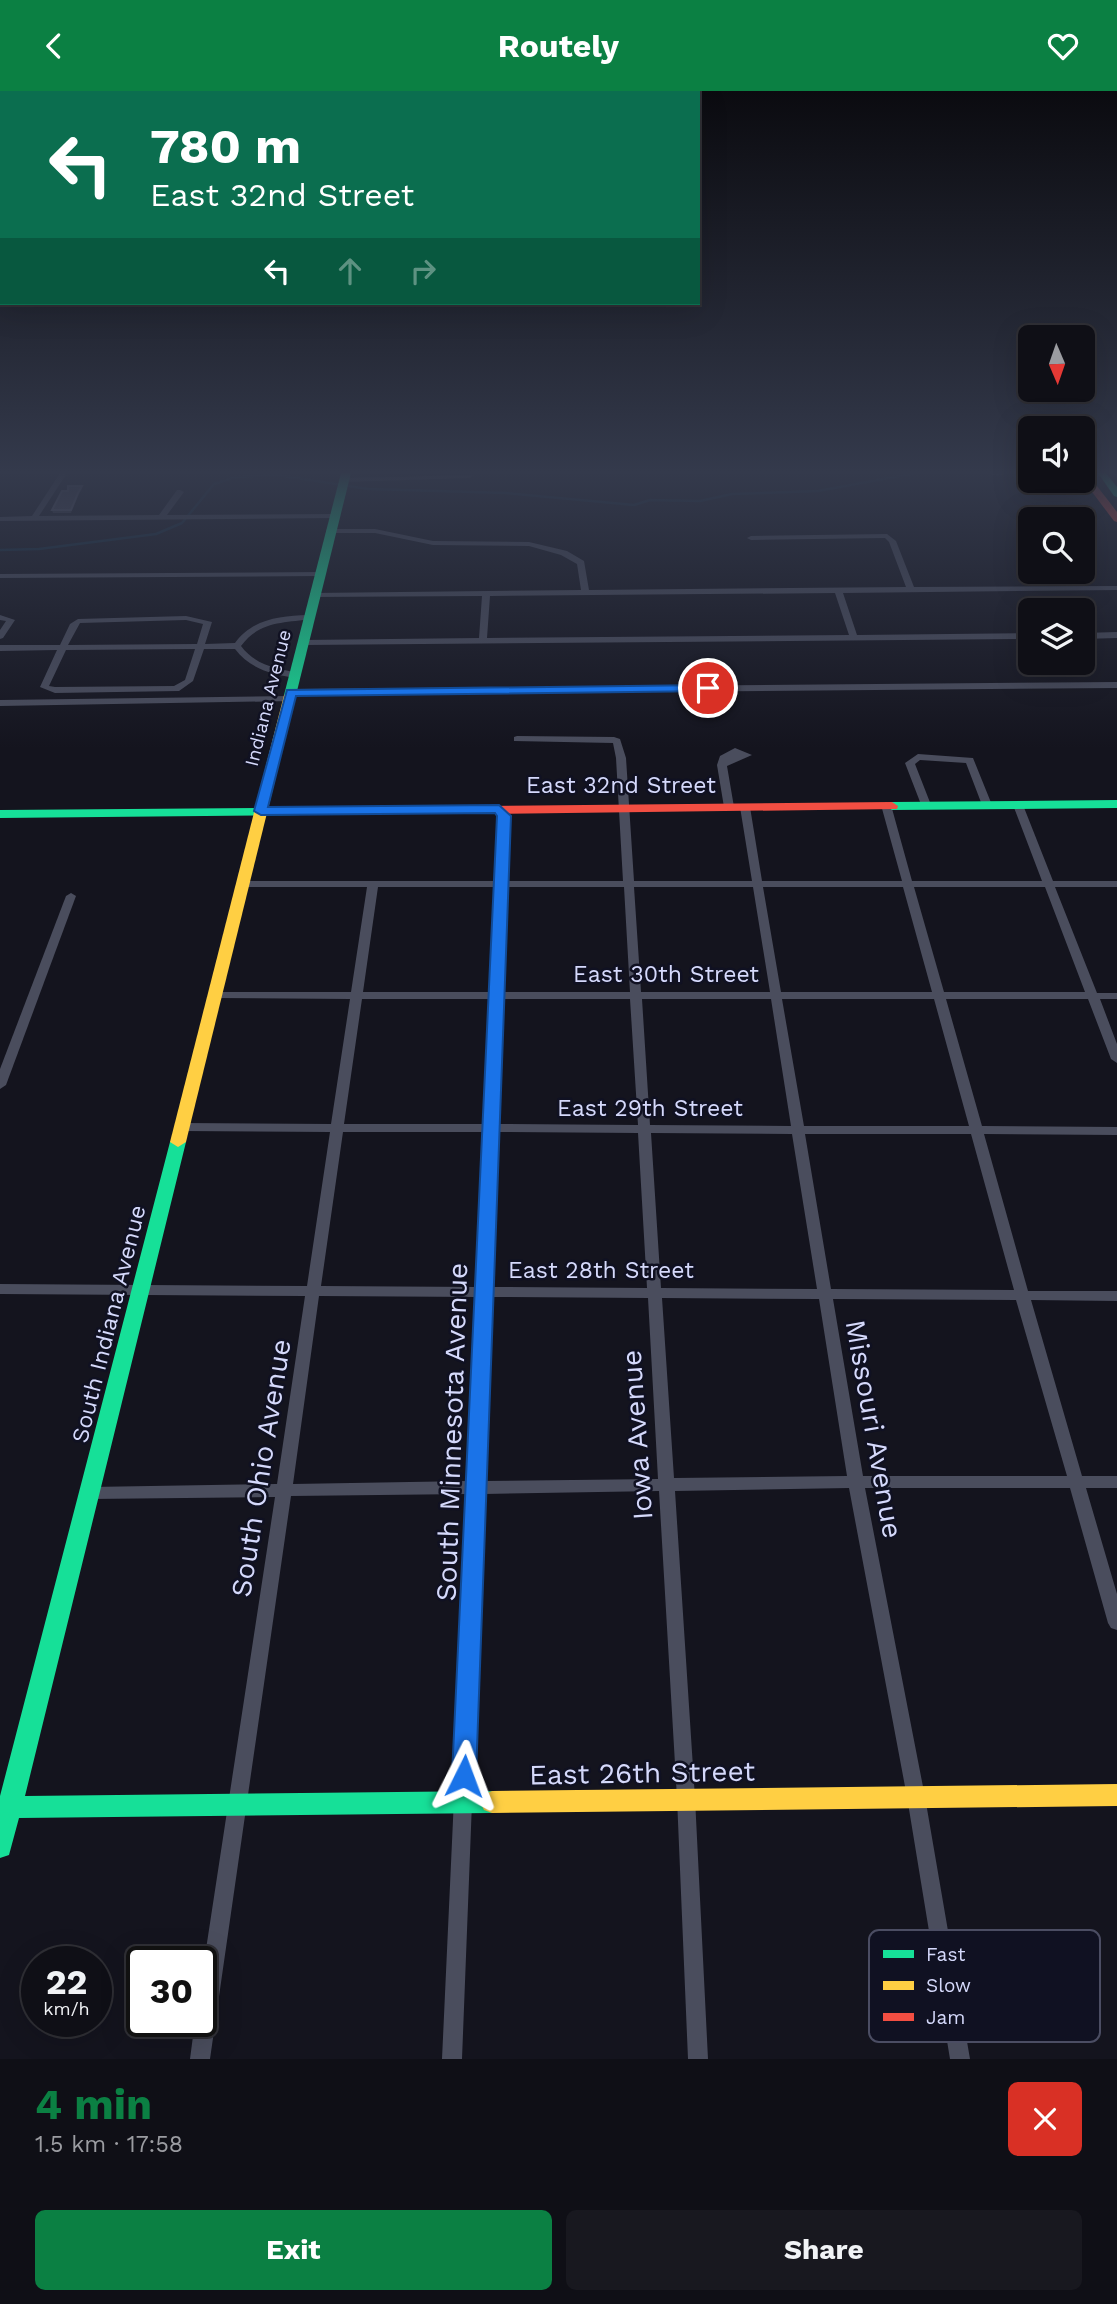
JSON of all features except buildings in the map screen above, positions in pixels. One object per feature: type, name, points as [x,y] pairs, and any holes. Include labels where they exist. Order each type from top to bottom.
[{"type":"street","name":"Indiana Avenue","points":[[261,811],[297,675],[321,565]]},
{"type":"street","points":[[581,565],[584,569],[585,592]]},
{"type":"street","points":[[901,565],[911,590]]},
{"type":"street","points":[[0,576],[319,573]]},
{"type":"street","points":[[313,594],[1117,588]]},
{"type":"street","points":[[838,590],[854,638]]},
{"type":"street","points":[[483,641],[486,593]]},
{"type":"street","points":[[0,617],[10,620],[0,636]]},
{"type":"street","points":[[237,646],[251,630],[267,622],[308,617]]},
{"type":"street","points":[[186,618],[208,622],[190,681],[176,689],[55,690],[44,687],[63,648],[78,621],[186,618]]},
{"type":"street","points":[[1095,636],[1117,635]]},
{"type":"street","points":[[305,642],[1018,636]]},
{"type":"street","points":[[0,648],[237,646],[254,663],[278,673],[297,675]]},
{"type":"street","points":[[0,703],[290,696],[1117,685]]},
{"type":"street","name":"Iowa Avenue","points":[[517,739],[617,741],[625,807],[667,1485],[698,2059]]},
{"type":"street","points":[[926,805],[910,763],[918,757],[970,760],[987,805]]},
{"type":"street","name":"Missouri Avenue","points":[[722,765],[737,807],[757,884],[856,1482],[938,1930]]},
{"type":"street","name":"East 32nd Street","points":[[0,814],[1117,804]]},
{"type":"street","points":[[886,805],[1022,1295],[1117,1623]]},
{"type":"street","points":[[1018,805],[1117,1059]]},
{"type":"street","name":"South Minnesota Avenue","points":[[452,2059],[504,816],[499,809]]},
{"type":"street","name":"South Indiana Avenue","points":[[0,1847],[5,1807],[90,1493],[261,811]]},
{"type":"street","points":[[243,884],[1117,884]]},
{"type":"street","name":"South Ohio Avenue","points":[[200,2059],[373,884]]},
{"type":"street","points":[[0,1085],[71,896]]},
{"type":"street","name":"East 30th Street","points":[[215,995],[1117,996]]},
{"type":"street","name":"East 29th Street","points":[[182,1127],[1117,1131]]},
{"type":"street","name":"East 28th Street","points":[[0,1289],[1117,1296]]},
{"type":"street","points":[[90,1493],[856,1482],[1117,1482]]},
{"type":"street","name":"East 26th Street","points":[[5,1807],[1117,1795]]},
{"type":"traffic: fast","points":[[290,695],[323,565]]},
{"type":"traffic: fast","points":[[892,806],[1117,804]]},
{"type":"traffic: fast","points":[[0,814],[487,810]]},
{"type":"traffic: fast","points":[[0,1847],[178,1142]]},
{"type":"traffic: fast","points":[[1,1807],[492,1802]]},
{"type":"traffic: slow","points":[[178,1142],[290,695]]},
{"type":"traffic: slow","points":[[492,1802],[1117,1795]]},
{"type":"traffic: jam","points":[[487,810],[892,806]]},
{"type":"route","points":[[464,1776],[504,816],[499,809],[261,811],[291,692],[708,688]]}]
